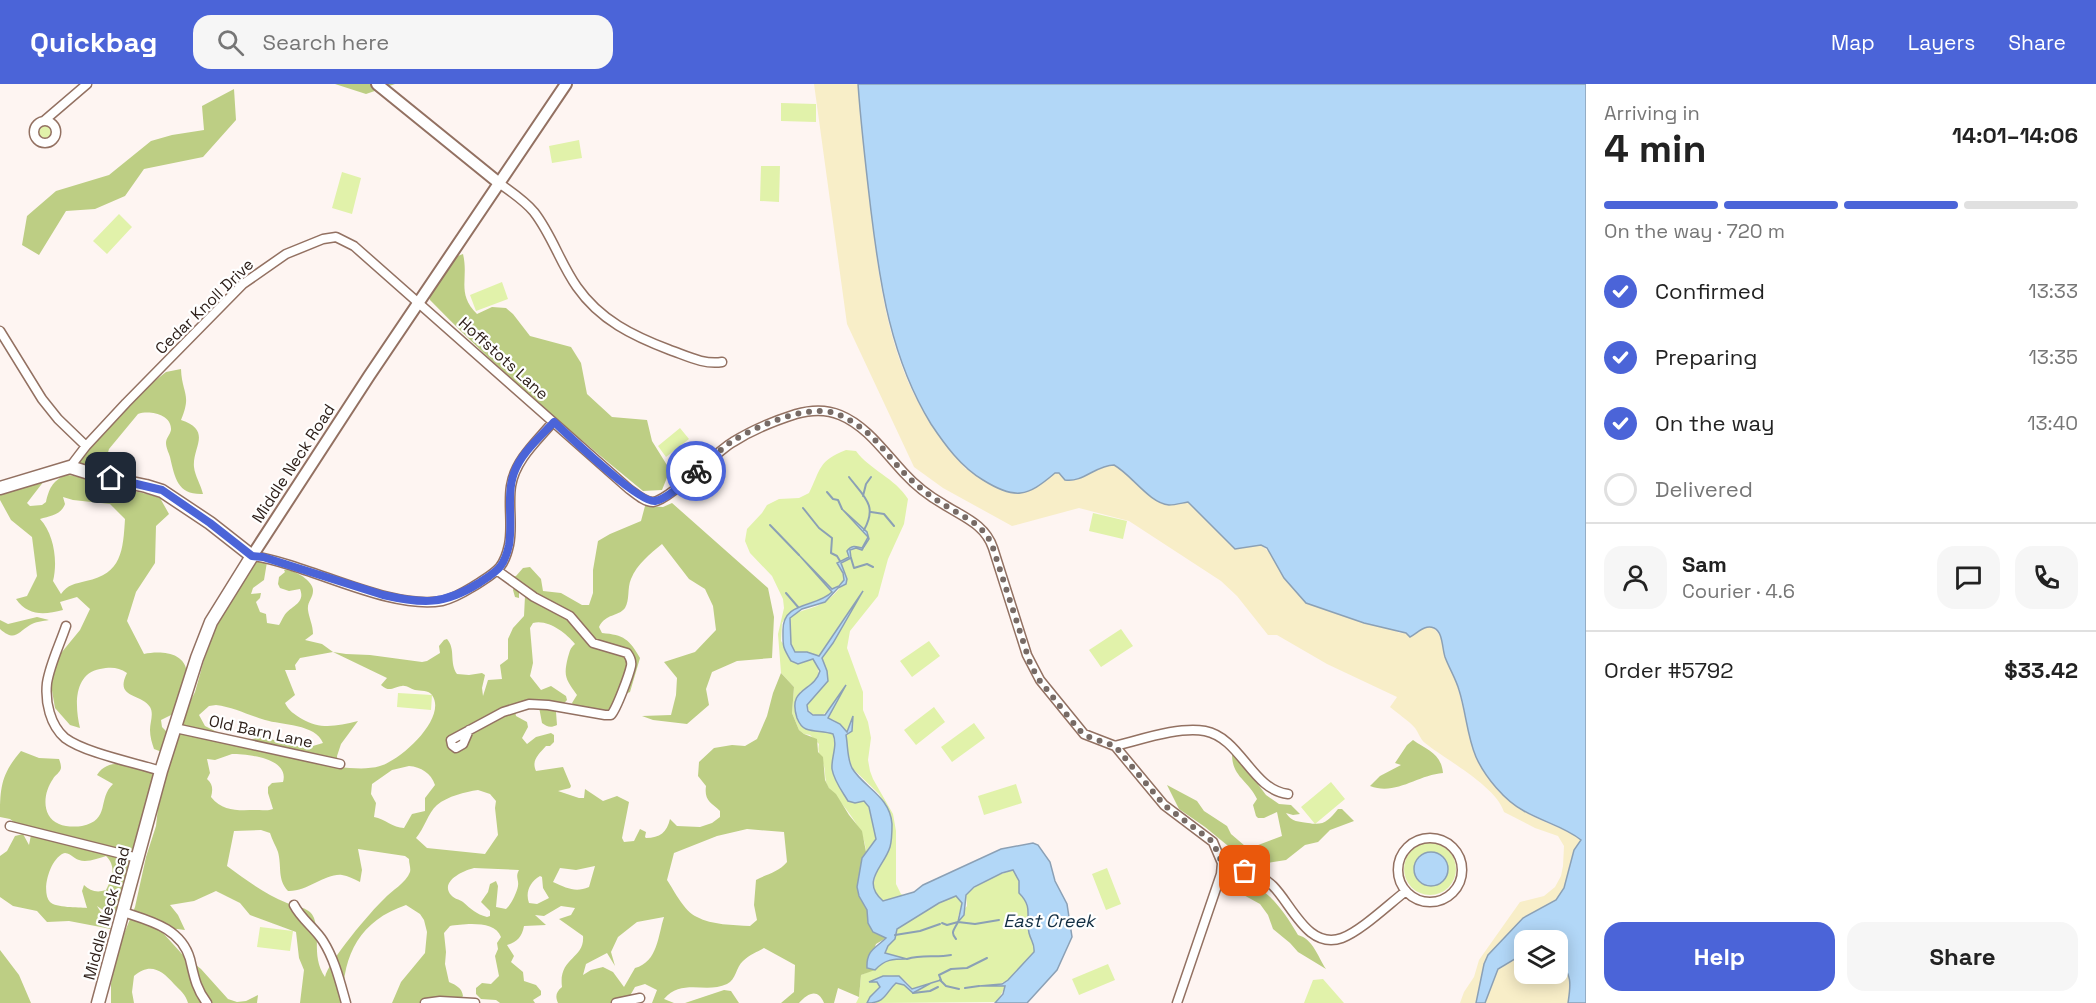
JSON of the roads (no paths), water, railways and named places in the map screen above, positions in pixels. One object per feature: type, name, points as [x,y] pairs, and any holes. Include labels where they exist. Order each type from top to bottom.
[{"type":"main road","points":[[0,488],[70,467],[162,490],[252,556]]},
{"type":"main road","name":"Middle Neck Road","points":[[98,1003],[161,771],[197,658],[211,622],[252,556]]},
{"type":"street","points":[[45,120],[87,84]]},
{"type":"street","points":[[377,84],[532,210],[543,225],[578,289],[592,306],[611,322],[648,342],[713,364],[722,362]]},
{"type":"street","name":"Middle Neck Road","points":[[252,556],[418,302],[566,84]]},
{"type":"street","name":"Cedar Knoll Drive","points":[[70,467],[86,446],[243,284],[286,254],[323,239],[336,237],[344,239],[418,302]]},
{"type":"street","name":"Hoffstots Lane","points":[[418,302],[629,489],[652,502],[672,491],[732,442],[760,428],[796,414],[813,411],[832,412],[850,420],[865,431],[916,484],[986,532],[1026,655],[1040,681],[1083,734],[1115,746],[1164,805],[1213,842],[1222,863]]},
{"type":"street","points":[[0,331],[42,399],[58,419],[86,446]]},
{"type":"street","points":[[252,556],[263,557],[383,595],[419,602],[444,601],[458,596],[498,571],[509,546],[511,487],[515,471],[525,454],[554,422]]},
{"type":"street","points":[[469,730],[503,712],[529,704],[611,715],[616,709],[631,667],[631,659],[627,652],[593,643],[570,616],[534,597],[498,571]]},
{"type":"street","points":[[66,626],[47,683],[49,711],[58,730],[71,741],[95,751],[161,771]]},
{"type":"street","name":"Old Barn Lane","points":[[176,728],[340,764]]},
{"type":"street","points":[[1115,746],[1178,732],[1203,730],[1229,745],[1270,788],[1281,794],[1288,794]]},
{"type":"street","points":[[10,826],[138,858]]},
{"type":"street","points":[[1431,837],[1450,844],[1462,862],[1459,884],[1453,892],[1445,899],[1424,902],[1414,898],[1406,891],[1400,882],[1398,871],[1399,861],[1404,851],[1420,839],[1431,837]]},
{"type":"street","points":[[1177,1003],[1221,874],[1222,863],[1257,876],[1272,885],[1299,920],[1317,937],[1329,940],[1342,938],[1406,891]]},
{"type":"street","points":[[294,904],[297,911],[322,940],[332,959],[346,1003]]},
{"type":"street","points":[[123,912],[158,923],[177,937],[187,953],[194,982],[207,1003]]},
{"type":"street","points":[[616,1003],[640,998]]},
{"type":"street","points":[[425,1003],[440,1001],[475,1003]]},
{"type":"water","points":[[858,84],[1586,84],[1586,1003],[1568,1003],[1570,981],[1568,976],[1568,930],[1514,930],[1514,959],[1498,969],[1485,1003],[1476,1003],[1488,955],[1523,918],[1556,900],[1564,888],[1574,850],[1581,840],[1517,807],[1496,788],[1485,772],[1473,749],[1459,690],[1437,630],[1427,627],[1410,637],[1406,633],[1364,623],[1306,603],[1284,578],[1267,548],[1261,545],[1235,549],[1188,502],[1169,505],[1154,499],[1114,465],[1072,480],[1065,480],[1059,473],[1055,473],[1028,491],[1012,493],[975,475],[948,448],[917,399],[906,374],[889,321],[875,239]]},
{"type":"water","name":"East Creek","points":[[842,509],[867,532],[869,539],[862,550],[856,548],[850,550],[851,558],[841,563],[847,579],[846,584],[838,588],[825,602],[802,609],[790,618],[791,644],[795,652],[807,652],[819,656],[863,591],[822,658],[828,681],[807,705],[808,711],[813,715],[825,715],[846,685],[828,718],[840,724],[847,732],[853,716],[852,731],[846,735],[850,764],[857,775],[886,806],[892,824],[890,847],[874,880],[876,894],[883,901],[914,892],[923,885],[1001,849],[1033,843],[1038,845],[1050,862],[1055,881],[1067,904],[1072,937],[1057,970],[1027,1003],[995,1003],[1003,994],[1005,986],[979,986],[1002,984],[1034,952],[1028,927],[1028,908],[1019,893],[1019,881],[1013,870],[974,887],[966,895],[964,915],[958,922],[962,903],[956,896],[939,903],[897,929],[895,939],[885,953],[907,959],[889,960],[875,970],[867,968],[870,953],[886,938],[873,932],[857,887],[862,858],[876,839],[869,807],[864,801],[855,803],[848,801],[836,782],[832,769],[835,743],[833,734],[801,726],[795,708],[798,695],[817,678],[820,671],[813,659],[798,664],[791,661],[783,643],[784,621],[788,614],[832,592],[799,555],[832,589],[844,580],[837,563],[849,557],[847,551],[850,548],[856,546],[862,548],[868,537]]},
{"type":"water","points":[[1431,852],[1443,857],[1448,869],[1443,881],[1431,886],[1419,881],[1414,869],[1419,857]]},
{"type":"water","points":[[883,976],[899,976],[912,989],[931,983],[913,993],[904,985],[896,983],[885,997],[873,1003],[867,1003],[880,987],[877,982],[869,982]]},
{"type":"waterway","points":[[849,477],[864,496],[869,508],[870,514],[864,530]]},
{"type":"waterway","points":[[863,496],[866,484],[871,477]]},
{"type":"waterway","points":[[827,492],[833,499],[838,500],[842,509]]},
{"type":"waterway","points":[[803,508],[819,528],[832,538],[831,553],[840,561]]},
{"type":"waterway","points":[[871,512],[884,514],[894,526]]},
{"type":"waterway","points":[[770,525],[799,555]]},
{"type":"waterway","points":[[851,558],[854,568],[867,564],[873,567]]},
{"type":"waterway","points":[[786,593],[798,607]]},
{"type":"waterway","points":[[942,923],[947,925],[958,922],[975,924],[999,920]]},
{"type":"waterway","points":[[956,939],[953,933],[958,922]]},
{"type":"waterway","points":[[895,935],[920,931],[940,924]]},
{"type":"waterway","points":[[907,959],[951,955]]},
{"type":"waterway","points":[[941,980],[939,975],[951,969],[967,968],[987,958]]},
{"type":"waterway","points":[[940,980],[946,986],[959,989]]},
{"type":"waterway","points":[[965,988],[979,986]]},
{"type":"waterway","points":[[913,993],[930,991],[938,987]]}]
